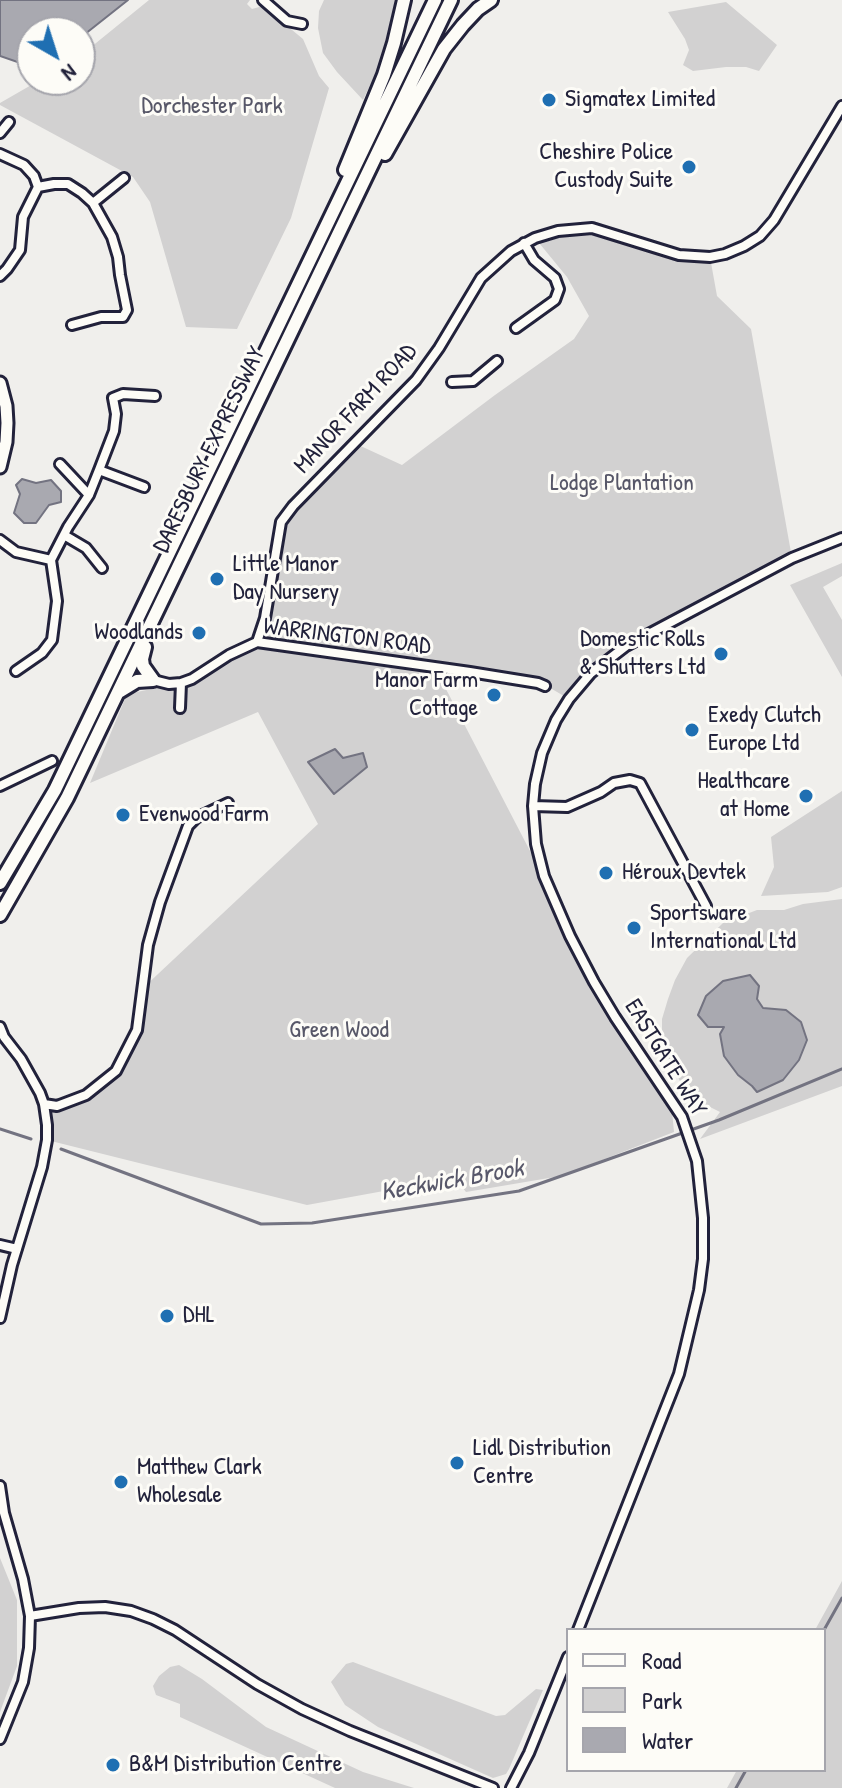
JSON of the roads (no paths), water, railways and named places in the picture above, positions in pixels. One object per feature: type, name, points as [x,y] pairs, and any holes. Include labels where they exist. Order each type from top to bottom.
[{"type":"main road","points":[[300,280],[384,75],[404,0]]},
{"type":"main road","name":"DARESBURY EXPRESSWAY","points":[[0,883],[55,790],[435,0]]},
{"type":"main road","name":"DARESBURY EXPRESSWAY","points":[[0,915],[67,798],[451,0]]},
{"type":"main road","points":[[341,229],[444,49],[478,9],[491,0]]},
{"type":"main road","points":[[153,680],[142,659],[167,588]]},
{"type":"main road","points":[[116,694],[137,681],[153,680]]},
{"type":"street","points":[[263,0],[287,21],[302,24]]},
{"type":"street","name":"MANOR FARM ROAD","points":[[257,642],[265,618],[281,522],[416,380],[481,278],[524,243],[558,231],[592,228],[679,255],[710,257],[744,246],[760,236],[774,220],[842,106]]},
{"type":"street","points":[[0,133],[9,122]]},
{"type":"street","points":[[0,154],[24,165],[34,176],[38,187],[23,217],[20,250],[0,276]]},
{"type":"street","points":[[93,203],[124,178]]},
{"type":"street","points":[[38,187],[68,184],[93,203],[112,237],[118,257],[127,310],[123,317],[101,317],[72,325]]},
{"type":"street","points":[[516,328],[555,300],[559,289],[555,278],[534,260],[524,243]]},
{"type":"street","points":[[452,382],[473,381],[497,361]]},
{"type":"street","points":[[0,383],[7,423],[0,467]]},
{"type":"street","points":[[16,671],[42,653],[52,640],[57,601],[51,560],[89,495],[114,431],[116,414],[113,398],[123,394],[155,396]]},
{"type":"street","points":[[60,464],[89,495]]},
{"type":"street","points":[[99,470],[144,487]]},
{"type":"street","points":[[64,535],[86,548],[102,568]]},
{"type":"street","name":"EASTGATE WAY","points":[[579,1628],[679,1374],[699,1290],[703,1218],[697,1161],[682,1117],[615,1017],[570,936],[544,876],[536,844],[533,806],[542,753],[569,699],[591,673],[626,646],[792,558],[842,538]]},
{"type":"street","points":[[0,540],[16,552],[51,560]]},
{"type":"street","name":"WARRINGTON ROAD","points":[[181,683],[257,642],[470,672],[545,686]]},
{"type":"street","points":[[153,680],[181,683],[180,708]]},
{"type":"street","points":[[0,786],[52,761]]},
{"type":"street","points":[[533,806],[567,807],[614,783],[630,780],[640,783],[706,906]]},
{"type":"street","points":[[44,1104],[57,1106],[86,1095],[116,1071],[137,1030],[148,945],[188,826],[196,818],[228,803]]},
{"type":"street","points":[[0,872],[35,826]]},
{"type":"street","points":[[0,1027],[2,1036],[21,1059],[44,1104],[47,1140],[0,1318]]},
{"type":"street","points":[[0,1245],[17,1249]]},
{"type":"street","points":[[0,1486],[30,1616],[23,1682],[0,1739]]},
{"type":"street","points":[[30,1616],[105,1607],[131,1611],[153,1619],[302,1709],[493,1788]]},
{"type":"street","points":[[511,1788],[535,1740],[566,1662]]},
{"type":"water","points":[[0,0],[128,0],[96,25],[96,16],[16,16],[16,62],[0,56]]},
{"type":"water","points":[[22,479],[36,483],[51,480],[61,491],[61,502],[49,505],[36,523],[24,523],[14,513],[20,494],[16,485]]},
{"type":"water","points":[[335,749],[343,758],[363,753],[367,767],[334,794],[308,762]]},
{"type":"water","points":[[750,975],[759,986],[757,999],[763,1008],[786,1010],[801,1022],[807,1040],[799,1060],[783,1080],[757,1092],[738,1075],[724,1056],[720,1034],[724,1027],[708,1027],[698,1015],[706,996],[723,981]]},
{"type":"waterway","name":"Keckwick Brook","points":[[61,1149],[261,1224],[312,1223],[519,1191],[719,1120],[842,1069]]},
{"type":"waterway","name":"Keckwick Brook","points":[[0,1129],[31,1139]]},
{"type":"waterway","points":[[825,1628],[842,1598]]},
{"type":"waterway","points":[[736,1788],[745,1772]]},
{"type":"place","name":"Sigmatex Limited","points":[[549,100]]},
{"type":"place","name":"Cheshire Police Custody Suite","points":[[689,167]]},
{"type":"place","name":"Little Manor Day Nursery","points":[[217,579]]},
{"type":"place","name":"Woodlands","points":[[199,633]]},
{"type":"place","name":"Domestic Rolls & Shutters Ltd","points":[[721,654]]},
{"type":"place","name":"Manor Farm Cottage","points":[[494,695]]},
{"type":"place","name":"Exedy Clutch Europe Ltd","points":[[692,730]]},
{"type":"place","name":"Healthcare at Home","points":[[806,796]]},
{"type":"place","name":"Evenwood Farm","points":[[123,815]]},
{"type":"place","name":"Héroux Devtek","points":[[606,873]]},
{"type":"place","name":"Sportsware International Ltd","points":[[634,928]]},
{"type":"place","name":"DHL","points":[[167,1316]]},
{"type":"place","name":"Lidl Distribution Centre","points":[[457,1463]]},
{"type":"place","name":"Matthew Clark Wholesale","points":[[121,1482]]},
{"type":"place","name":"B&M Distribution Centre","points":[[113,1765]]},
{"type":"park label","name":"Dorchester Park","points":[[212,107]]},
{"type":"park label","name":"Lodge Plantation","points":[[622,484]]},
{"type":"park label","name":"Green Wood","points":[[339,1031]]}]
